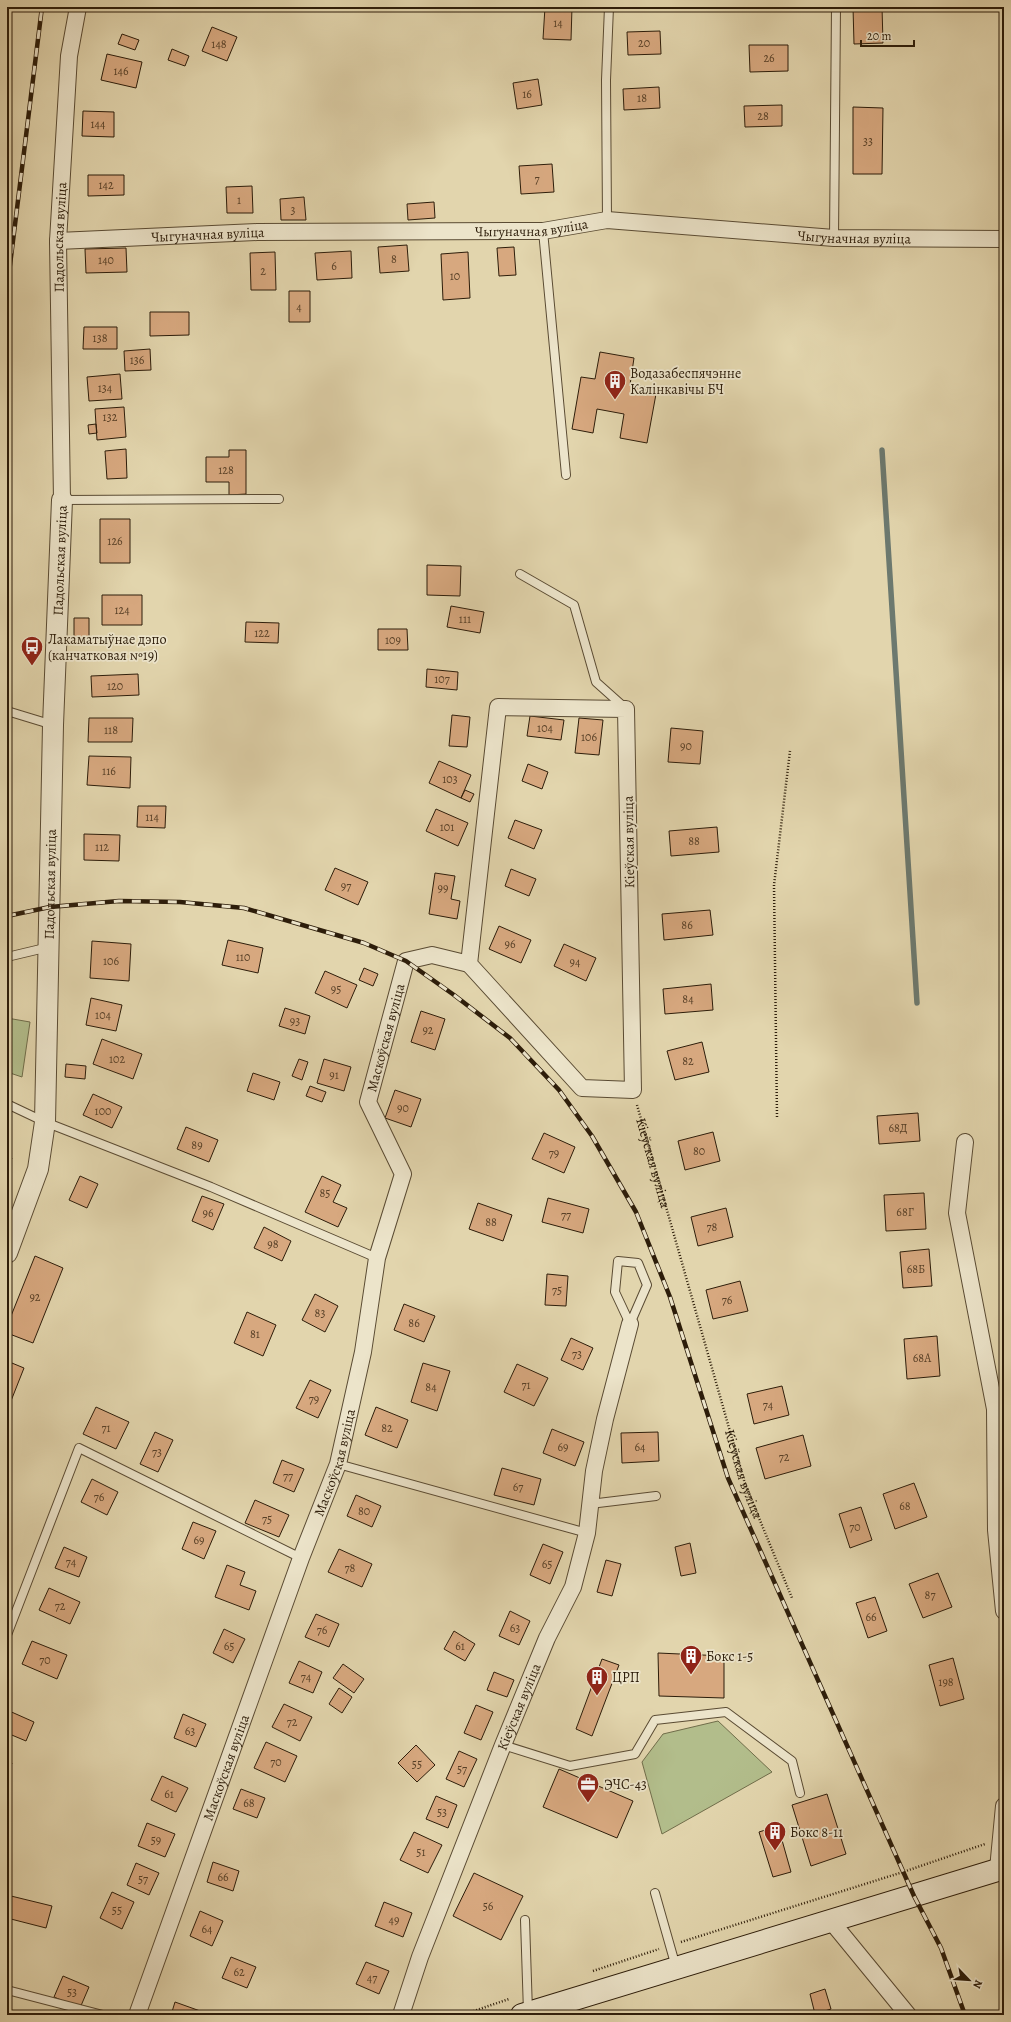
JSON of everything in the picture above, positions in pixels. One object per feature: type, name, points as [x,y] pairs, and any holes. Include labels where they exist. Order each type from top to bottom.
[{"type":"main road","points":[[526,2007],[676,1967],[1001,1868]]},
{"type":"street","name":"Падольская вуліца","points":[[7,1253],[17,1220],[38,1169],[46,1122],[50,947],[52,725],[62,500],[58,241],[69,56],[78,7]]},
{"type":"street","name":"Чыгуначная вуліца","points":[[58,241],[256,232],[543,231],[606,220],[834,238],[1004,239]]},
{"type":"street","points":[[626,709],[498,708],[469,964],[582,1088],[633,1090]]},
{"type":"street","name":"Кіеўская вуліца","points":[[626,709],[633,1090]]},
{"type":"street","name":"Маскоўская вуліца","points":[[137,2015],[301,1558],[338,1464],[363,1352],[377,1258],[403,1174],[368,1102],[406,962],[432,955],[469,964]]},
{"type":"street","points":[[965,1142],[957,1213],[995,1409],[996,1530],[1004,1611]]},
{"type":"street","name":"Кіеўская вуліца","points":[[401,2015],[420,1957],[503,1745],[548,1638],[574,1587],[586,1533],[594,1471],[605,1419],[630,1324]]},
{"type":"street","points":[[1001,1868],[1001,1839],[1004,1806]]},
{"type":"street","points":[[831,1921],[908,2015]]},
{"type":"lane","points":[[606,220],[606,80],[609,7]]},
{"type":"lane","points":[[834,238],[836,7]]},
{"type":"lane","points":[[543,231],[566,475]]},
{"type":"lane","points":[[62,500],[279,498]]},
{"type":"lane","points":[[520,574],[574,605],[596,682],[626,709]]},
{"type":"lane","points":[[7,711],[52,725]]},
{"type":"lane","points":[[7,957],[50,947]]},
{"type":"lane","points":[[7,1104],[46,1122],[211,1186],[377,1258]]},
{"type":"lane","points":[[618,1261],[638,1263],[647,1285],[630,1324],[615,1292],[618,1261]]},
{"type":"lane","points":[[7,1635],[79,1448],[301,1558]]},
{"type":"lane","points":[[338,1464],[586,1533]]},
{"type":"lane","points":[[590,1504],[656,1496]]},
{"type":"lane","points":[[503,1745],[570,1766],[635,1754],[655,1720],[726,1712],[792,1762],[800,1793]]},
{"type":"lane","points":[[655,1893],[676,1967]]},
{"type":"lane","points":[[525,1920],[526,2007]]},
{"type":"lane","points":[[7,1990],[103,2015]]},
{"type":"path","points":[[777,1117],[774,885],[790,751]]},
{"type":"path","name":"Кіеўская вуліца","points":[[633,1090],[745,1484],[792,1598]]},
{"type":"path","points":[[587,1973],[670,1945],[903,1872],[1001,1839]]},
{"type":"path","points":[[1001,1868],[1004,1916]]},
{"type":"path","points":[[462,2015],[526,2007]]},
{"type":"green space","points":[[7,1018],[30,1022],[22,1077],[7,1072]]},
{"type":"green space","points":[[718,1721],[772,1772],[662,1834],[642,1762],[663,1734]]},
{"type":"building","points":[[545,7],[572,7],[571,40],[543,39]]},
{"type":"building","points":[[853,7],[882,7],[883,43],[854,44]]},
{"type":"building","points":[[212,27],[237,37],[227,61],[202,51]]},
{"type":"building","points":[[660,31],[661,54],[628,55],[627,32]]},
{"type":"building","points":[[122,34],[139,40],[135,50],[118,44]]},
{"type":"building","points":[[749,45],[788,45],[788,71],[750,72]]},
{"type":"building","points":[[172,49],[189,56],[185,66],[168,60]]},
{"type":"building","points":[[107,54],[142,62],[136,88],[101,80]]},
{"type":"building","points":[[538,79],[542,105],[517,109],[513,83]]},
{"type":"building","points":[[659,87],[660,108],[624,110],[623,89]]},
{"type":"building","points":[[782,105],[782,126],[745,127],[744,106]]},
{"type":"building","points":[[853,107],[883,108],[882,174],[853,174]]},
{"type":"building","points":[[83,111],[114,112],[114,137],[82,136]]},
{"type":"building","points":[[552,164],[554,192],[521,194],[519,166]]},
{"type":"building","points":[[88,175],[124,175],[124,195],[88,196]]},
{"type":"building","points":[[252,186],[253,213],[227,213],[226,187]]},
{"type":"building","points":[[304,197],[306,220],[281,220],[280,199]]},
{"type":"building","points":[[434,202],[435,218],[408,220],[407,204]]},
{"type":"building","points":[[407,245],[409,271],[380,273],[378,247]]},
{"type":"building","points":[[514,247],[516,275],[499,276],[497,248]]},
{"type":"building","points":[[126,248],[127,272],[86,273],[85,249]]},
{"type":"building","points":[[351,251],[352,278],[317,280],[315,253]]},
{"type":"building","points":[[275,252],[276,290],[251,290],[250,253]]},
{"type":"building","points":[[468,252],[470,298],[443,300],[441,254]]},
{"type":"building","points":[[289,291],[310,291],[310,322],[289,322]]},
{"type":"building","points":[[150,312],[189,312],[189,335],[150,336]]},
{"type":"building","points":[[84,327],[117,327],[117,349],[83,349]]},
{"type":"building","points":[[150,349],[151,370],[125,371],[124,351]]},
{"type":"building","name":"Водазабеспячэнне Калінкавічы БЧ","points":[[600,352],[634,358],[630,385],[646,387],[646,392],[656,394],[647,443],[620,438],[624,414],[597,409],[593,433],[572,429],[581,377],[595,379]]},
{"type":"building","points":[[120,374],[122,399],[89,401],[87,377]]},
{"type":"building","points":[[124,407],[126,437],[97,440],[95,409]]},
{"type":"building","points":[[96,424],[97,433],[89,434],[88,425]]},
{"type":"building","points":[[126,449],[127,478],[107,479],[105,451]]},
{"type":"building","points":[[229,450],[246,450],[246,494],[229,495],[229,482],[206,482],[206,457],[229,457]]},
{"type":"building","points":[[100,519],[130,519],[130,563],[100,563]]},
{"type":"building","points":[[427,565],[461,566],[460,596],[427,595]]},
{"type":"building","points":[[102,595],[142,595],[142,625],[102,625]]},
{"type":"building","points":[[451,606],[484,612],[480,633],[447,627]]},
{"type":"building","points":[[74,618],[89,618],[89,639],[74,639]]},
{"type":"building","points":[[246,622],[279,623],[278,643],[245,642]]},
{"type":"building","points":[[378,629],[407,629],[408,650],[378,650]]},
{"type":"building","points":[[427,669],[458,672],[457,690],[426,687]]},
{"type":"building","points":[[138,674],[139,695],[92,697],[91,676]]},
{"type":"building","points":[[452,715],[470,717],[467,747],[449,746]]},
{"type":"building","points":[[530,716],[564,720],[561,740],[527,736]]},
{"type":"building","points":[[89,718],[133,718],[132,742],[88,742]]},
{"type":"building","points":[[579,718],[603,720],[599,755],[575,753]]},
{"type":"building","points":[[671,728],[703,731],[700,764],[668,762]]},
{"type":"building","points":[[89,756],[131,757],[130,788],[87,785]]},
{"type":"building","points":[[439,761],[471,775],[461,798],[429,783]]},
{"type":"building","points":[[528,764],[548,772],[542,789],[522,781]]},
{"type":"building","points":[[465,790],[474,794],[470,802],[461,798]]},
{"type":"building","points":[[138,806],[166,806],[165,828],[137,827]]},
{"type":"building","points":[[436,809],[468,823],[458,846],[426,831]]},
{"type":"building","points":[[515,820],[542,830],[534,849],[508,838]]},
{"type":"building","points":[[717,827],[719,852],[671,856],[669,831]]},
{"type":"building","points":[[84,834],[120,835],[119,861],[84,860]]},
{"type":"building","points":[[335,868],[368,882],[358,905],[325,890]]},
{"type":"building","points":[[511,869],[536,879],[529,896],[505,886]]},
{"type":"building","points":[[435,873],[455,876],[451,899],[460,901],[457,919],[429,914]]},
{"type":"building","points":[[710,910],[713,935],[664,940],[662,914]]},
{"type":"building","points":[[499,926],[531,940],[521,963],[489,949]]},
{"type":"building","points":[[228,940],[263,948],[258,973],[222,965]]},
{"type":"building","points":[[92,941],[131,944],[129,981],[90,978]]},
{"type":"building","points":[[564,944],[596,958],[586,981],[554,966]]},
{"type":"building","points":[[364,968],[378,974],[373,986],[359,980]]},
{"type":"building","points":[[325,971],[357,985],[347,1008],[315,993]]},
{"type":"building","points":[[711,984],[713,1010],[665,1014],[663,989]]},
{"type":"building","points":[[91,998],[122,1005],[116,1031],[86,1025]]},
{"type":"building","points":[[285,1008],[310,1016],[305,1034],[279,1026]]},
{"type":"building","points":[[421,1011],[445,1019],[435,1050],[411,1042]]},
{"type":"building","points":[[102,1039],[142,1054],[133,1079],[93,1064]]},
{"type":"building","points":[[702,1042],[709,1072],[675,1080],[667,1051]]},
{"type":"building","points":[[299,1059],[308,1062],[302,1080],[292,1076]]},
{"type":"building","points":[[324,1059],[351,1067],[344,1091],[317,1083]]},
{"type":"building","points":[[66,1064],[86,1066],[85,1079],[65,1077]]},
{"type":"building","points":[[253,1073],[280,1082],[274,1100],[247,1091]]},
{"type":"building","points":[[310,1086],[326,1092],[322,1102],[306,1096]]},
{"type":"building","points":[[395,1090],[421,1099],[411,1127],[385,1118]]},
{"type":"building","points":[[93,1094],[122,1107],[112,1128],[83,1115]]},
{"type":"building","points":[[918,1113],[920,1141],[879,1144],[877,1116]]},
{"type":"building","points":[[186,1127],[218,1140],[209,1162],[177,1149]]},
{"type":"building","points":[[713,1132],[720,1161],[685,1170],[678,1141]]},
{"type":"building","points":[[544,1133],[575,1147],[564,1173],[532,1159]]},
{"type":"building","points":[[7,1156],[12,1158],[7,1169]]},
{"type":"building","points":[[80,1176],[98,1184],[87,1208],[69,1200]]},
{"type":"building","points":[[322,1176],[341,1185],[333,1202],[347,1208],[338,1227],[305,1212]]},
{"type":"building","points":[[924,1193],[926,1229],[886,1231],[884,1195]]},
{"type":"building","points":[[202,1196],[224,1204],[213,1230],[192,1221]]},
{"type":"building","points":[[548,1198],[589,1209],[583,1233],[542,1222]]},
{"type":"building","points":[[478,1203],[512,1215],[503,1241],[469,1229]]},
{"type":"building","points":[[726,1208],[733,1237],[698,1246],[691,1217]]},
{"type":"building","points":[[264,1227],[291,1241],[282,1261],[254,1248]]},
{"type":"building","points":[[929,1249],[932,1286],[903,1288],[900,1252]]},
{"type":"building","points":[[35,1256],[63,1268],[33,1343],[7,1333],[7,1326]]},
{"type":"building","points":[[547,1274],[568,1276],[566,1306],[545,1305]]},
{"type":"building","points":[[740,1281],[748,1311],[713,1319],[706,1290]]},
{"type":"building","points":[[315,1294],[338,1306],[325,1332],[302,1320]]},
{"type":"building","points":[[404,1304],[435,1316],[424,1342],[394,1330]]},
{"type":"building","points":[[247,1312],[276,1325],[263,1356],[234,1343]]},
{"type":"building","points":[[937,1336],[940,1376],[907,1379],[904,1339]]},
{"type":"building","points":[[571,1338],[593,1348],[583,1370],[561,1360]]},
{"type":"building","points":[[7,1361],[24,1368],[7,1411]]},
{"type":"building","points":[[423,1363],[450,1371],[437,1411],[411,1402]]},
{"type":"building","points":[[517,1364],[548,1378],[534,1406],[504,1392]]},
{"type":"building","points":[[310,1380],[331,1390],[318,1418],[296,1408]]},
{"type":"building","points":[[782,1386],[789,1415],[754,1424],[747,1394]]},
{"type":"building","points":[[96,1407],[129,1422],[116,1449],[83,1434]]},
{"type":"building","points":[[376,1407],[408,1420],[397,1448],[365,1435]]},
{"type":"building","points":[[552,1429],[584,1442],[575,1466],[543,1453]]},
{"type":"building","points":[[155,1432],[173,1440],[158,1472],[140,1464]]},
{"type":"building","points":[[658,1432],[659,1461],[622,1463],[621,1433]]},
{"type":"building","points":[[803,1435],[811,1466],[765,1479],[756,1448]]},
{"type":"building","points":[[282,1460],[304,1469],[294,1492],[273,1483]]},
{"type":"building","points":[[502,1468],[541,1479],[534,1505],[494,1495]]},
{"type":"building","points":[[92,1479],[118,1492],[107,1515],[81,1502]]},
{"type":"building","points":[[914,1483],[927,1517],[895,1529],[883,1494]]},
{"type":"building","points":[[356,1495],[381,1506],[372,1527],[347,1516]]},
{"type":"building","points":[[255,1500],[289,1515],[279,1537],[245,1523]]},
{"type":"building","points":[[861,1507],[872,1540],[850,1548],[839,1514]]},
{"type":"building","points":[[193,1522],[216,1531],[204,1559],[182,1549]]},
{"type":"building","points":[[690,1543],[696,1573],[681,1576],[675,1547]]},
{"type":"building","points":[[543,1544],[563,1552],[550,1584],[530,1575]]},
{"type":"building","points":[[64,1547],[87,1557],[79,1577],[55,1568]]},
{"type":"building","points":[[339,1549],[372,1564],[362,1587],[328,1572]]},
{"type":"building","points":[[606,1560],[621,1564],[612,1596],[597,1592]]},
{"type":"building","points":[[227,1565],[245,1572],[240,1585],[256,1591],[249,1610],[215,1597]]},
{"type":"building","points":[[938,1573],[952,1607],[923,1618],[909,1584]]},
{"type":"building","points":[[49,1588],[80,1602],[70,1624],[39,1610]]},
{"type":"building","points":[[875,1597],[887,1631],[868,1638],[856,1603]]},
{"type":"building","points":[[510,1611],[530,1621],[519,1645],[499,1636]]},
{"type":"building","points":[[316,1614],[339,1624],[329,1647],[305,1637]]},
{"type":"building","points":[[224,1629],[245,1639],[233,1663],[213,1653]]},
{"type":"building","points":[[454,1631],[475,1644],[465,1661],[444,1649]]},
{"type":"building","points":[[32,1641],[67,1655],[57,1679],[22,1664]]},
{"type":"building","name":"Бокс 1-5","points":[[658,1653],[724,1656],[724,1698],[659,1696]]},
{"type":"building","points":[[953,1658],[964,1699],[940,1706],[929,1665]]},
{"type":"building","name":"ЦРП","points":[[602,1659],[619,1665],[592,1736],[576,1729]]},
{"type":"building","points":[[299,1661],[322,1672],[313,1693],[289,1683]]},
{"type":"building","points":[[343,1664],[364,1679],[354,1693],[333,1678]]},
{"type":"building","points":[[494,1672],[514,1680],[507,1697],[487,1690]]},
{"type":"building","points":[[339,1688],[352,1697],[342,1713],[329,1704]]},
{"type":"building","points":[[284,1704],[312,1717],[300,1741],[272,1727]]},
{"type":"building","points":[[476,1705],[493,1712],[481,1740],[464,1733]]},
{"type":"building","points":[[7,1710],[34,1722],[26,1741],[7,1733]]},
{"type":"building","points":[[183,1714],[206,1724],[196,1747],[174,1738]]},
{"type":"building","points":[[266,1742],[297,1756],[285,1782],[254,1768]]},
{"type":"building","points":[[416,1745],[435,1765],[417,1782],[398,1763]]},
{"type":"building","points":[[459,1751],[477,1759],[464,1787],[446,1779]]},
{"type":"building","points":[[7,1761],[12,1763],[7,1777]]},
{"type":"building","name":"ЭЧС-43","points":[[559,1769],[633,1801],[617,1838],[543,1807]]},
{"type":"building","points":[[162,1776],[188,1788],[176,1812],[151,1800]]},
{"type":"building","points":[[241,1789],[265,1798],[257,1818],[233,1809]]},
{"type":"building","points":[[827,1794],[846,1854],[811,1866],[792,1805]]},
{"type":"building","points":[[436,1796],[457,1805],[448,1828],[426,1819]]},
{"type":"building","points":[[147,1823],[175,1834],[165,1857],[138,1846]]},
{"type":"building","name":"Бокс 8-11","points":[[778,1826],[791,1872],[773,1877],[759,1832]]},
{"type":"building","points":[[414,1832],[442,1845],[428,1873],[400,1860]]},
{"type":"building","points":[[213,1862],[239,1871],[233,1891],[207,1882]]},
{"type":"building","points":[[136,1863],[159,1873],[149,1895],[127,1885]]},
{"type":"building","points":[[474,1873],[523,1896],[501,1940],[453,1916]]},
{"type":"building","points":[[112,1892],[134,1902],[122,1929],[100,1918]]},
{"type":"building","points":[[11,1896],[52,1906],[46,1928],[7,1918]]},
{"type":"building","points":[[384,1902],[412,1913],[403,1937],[375,1926]]},
{"type":"building","points":[[200,1911],[223,1921],[212,1946],[190,1936]]},
{"type":"building","points":[[231,1957],[256,1967],[247,1988],[222,1978]]},
{"type":"building","points":[[366,1962],[389,1971],[379,1994],[356,1984]]},
{"type":"building","points":[[63,1976],[89,1987],[80,2008],[54,1997]]},
{"type":"building","points":[[825,1989],[831,2009],[815,2014],[810,1994]]},
{"type":"building","points":[[175,2002],[203,2012],[202,2015],[171,2015]]},
{"type":"waterway","points":[[882,450],[917,1003]]},
{"type":"railway","points":[[7,289],[42,7]]},
{"type":"railway","points":[[7,916],[50,907],[119,901],[180,902],[244,908],[364,943],[406,961],[454,995],[510,1038],[559,1090],[592,1136],[636,1212],[670,1297],[728,1478],[914,1896],[941,1948],[965,2015]]},
{"type":"place","name":"Водазабеспячэнне Калінкавічы БЧ","points":[[615,400]]},
{"type":"place","name":"Лакаматыўнае дэпо (канчатковая №19)","points":[[32,666]]},
{"type":"place","name":"Бокс 1-5","points":[[691,1676]]},
{"type":"place","name":"ЦРП","points":[[597,1696]]},
{"type":"place","name":"ЭЧС-43","points":[[588,1804]]},
{"type":"place","name":"Бокс 8-11","points":[[775,1852]]}]
